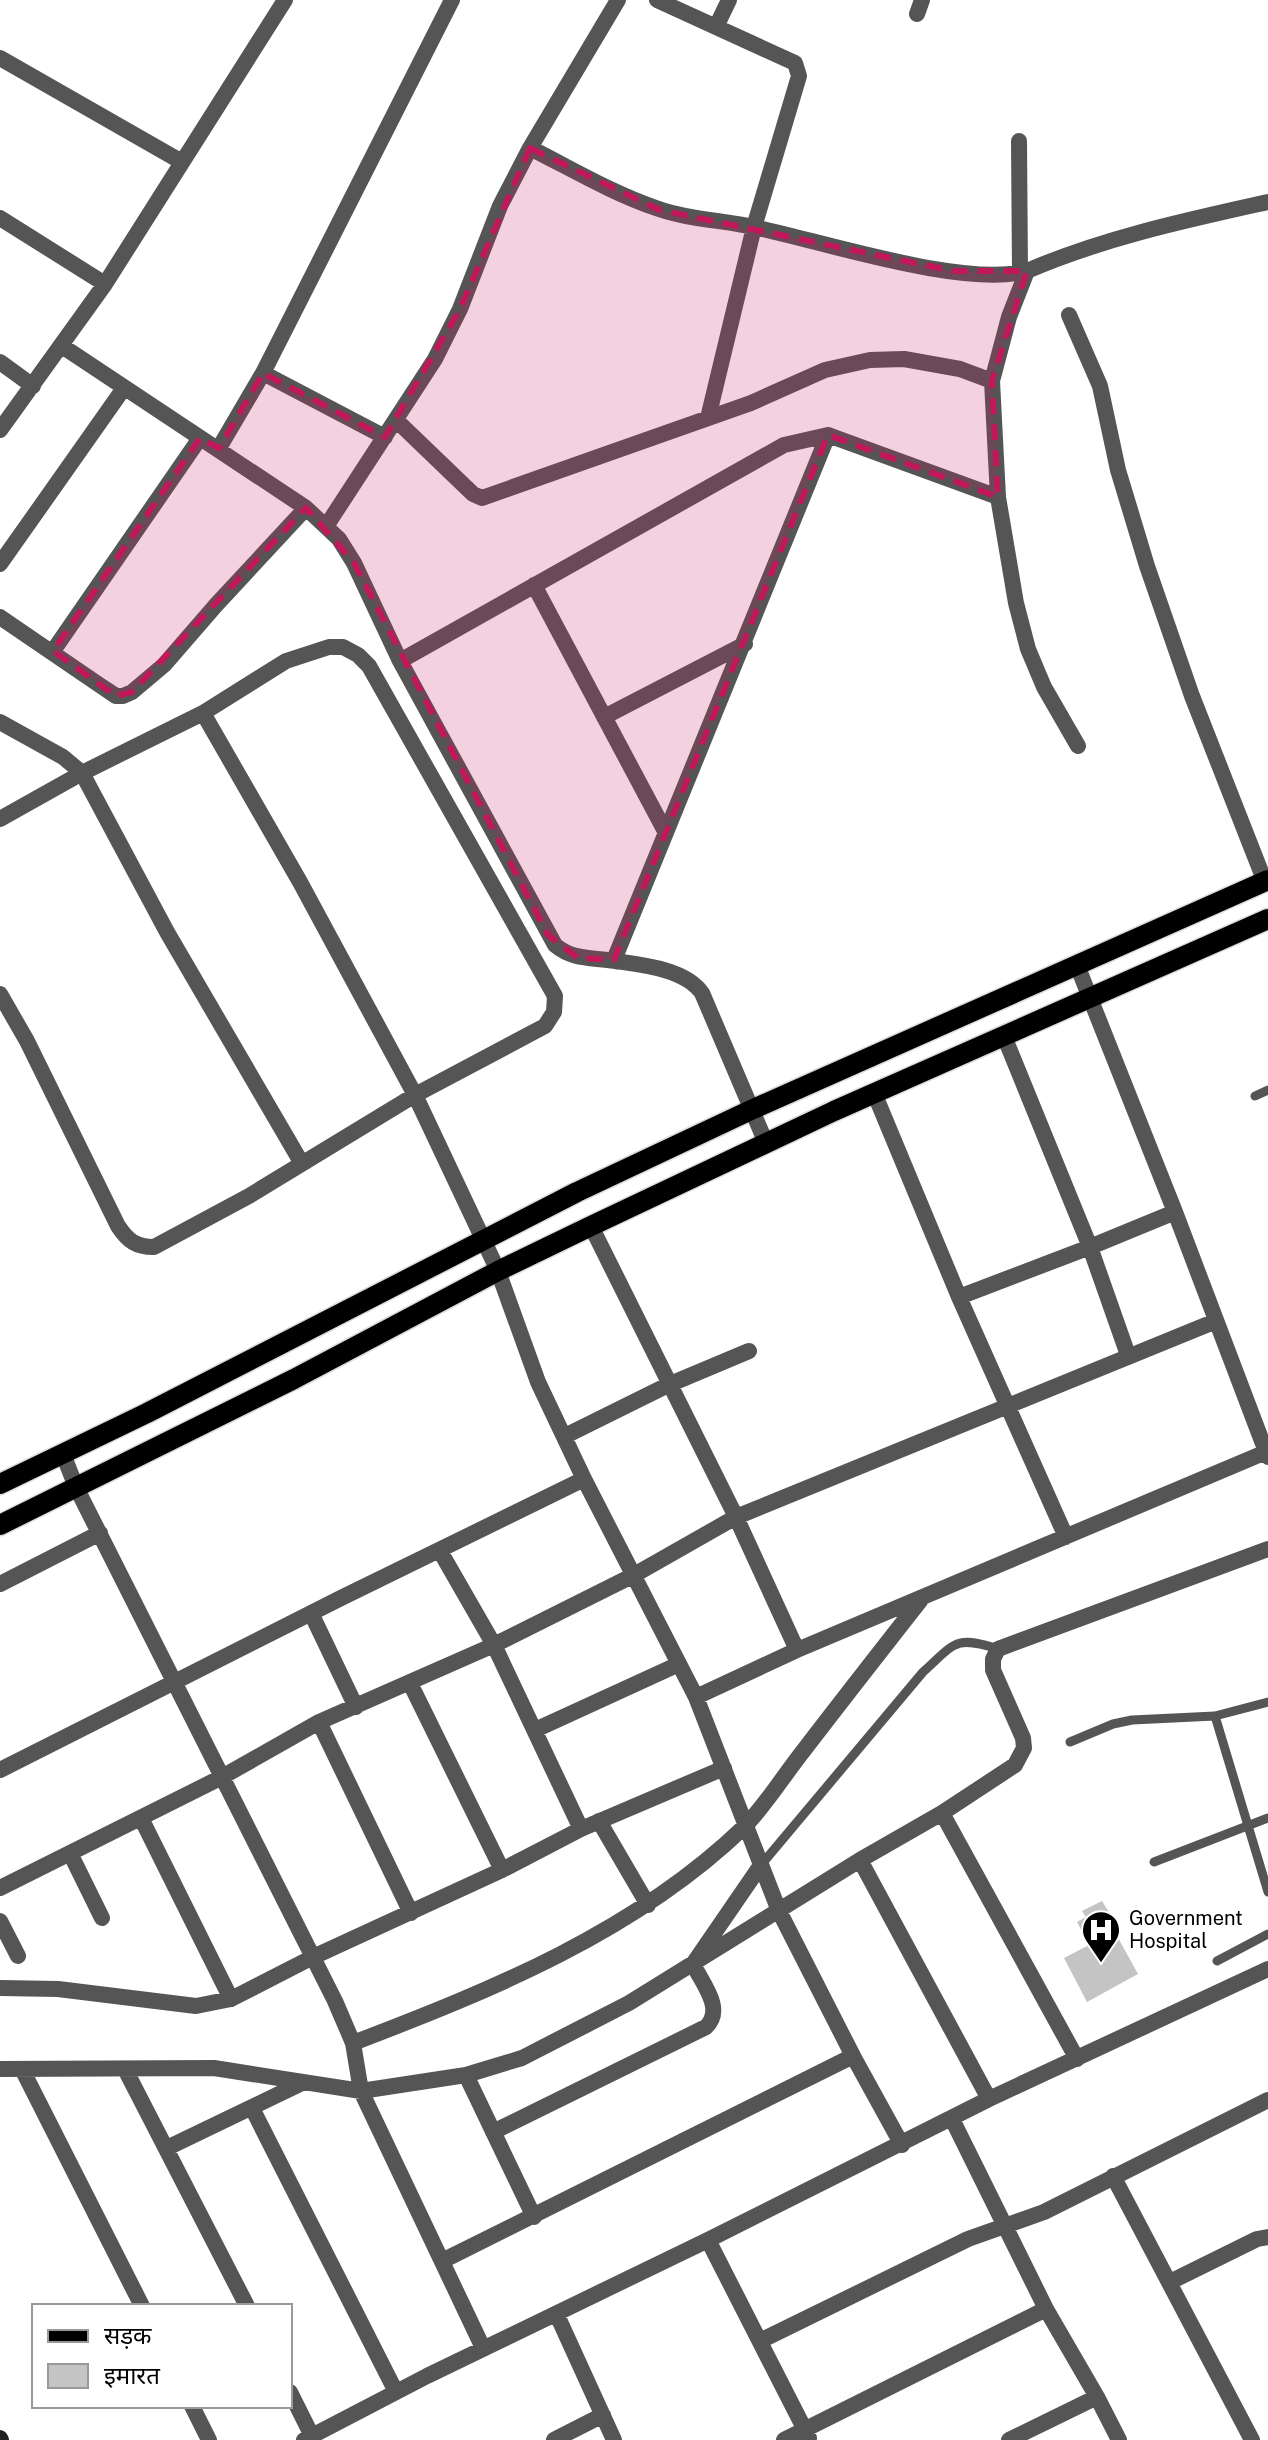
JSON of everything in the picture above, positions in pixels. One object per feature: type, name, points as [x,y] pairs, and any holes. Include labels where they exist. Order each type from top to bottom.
[{"type":"main road","points":[[0,1484],[318,1326],[483,1238],[751,1110],[1267,881]]},
{"type":"main road","points":[[0,1525],[294,1379],[498,1271],[591,1226],[766,1143],[1268,919]]},
{"type":"street","points":[[0,430],[105,284],[285,0]]},
{"type":"street","points":[[219,448],[263,373],[452,0]]},
{"type":"street","points":[[327,525],[435,359],[460,309],[500,206],[530,148],[618,0]]},
{"type":"street","points":[[657,0],[795,63],[799,76],[754,227],[708,418]]},
{"type":"street","points":[[716,27],[729,0]]},
{"type":"street","points":[[0,58],[182,162]]},
{"type":"street","points":[[1019,141],[1024,272],[992,381],[998,497],[1016,603],[1028,649],[1044,687],[1078,746]]},
{"type":"street","points":[[530,148],[660,210],[754,227],[954,271],[1024,272],[1135,235],[1268,202]]},
{"type":"street","points":[[0,218],[105,284]]},
{"type":"street","points":[[1069,315],[1100,386],[1118,470],[1192,696],[1267,881]]},
{"type":"street","points":[[62,346],[219,448],[327,525],[354,563],[400,661],[555,945],[578,958],[614,960],[681,975],[695,983],[766,1143]]},
{"type":"street","points":[[396,420],[473,494],[482,498],[751,403],[825,370],[870,360],[904,359],[960,369],[992,381]]},
{"type":"street","points":[[0,362],[33,386]]},
{"type":"street","points":[[263,373],[385,437]]},
{"type":"street","points":[[0,564],[124,388]]},
{"type":"street","points":[[400,661],[784,445],[828,435],[998,497]]},
{"type":"street","points":[[614,960],[828,435]]},
{"type":"street","points":[[53,651],[200,438]]},
{"type":"street","points":[[0,617],[116,696],[132,692],[164,665],[306,508]]},
{"type":"street","points":[[534,585],[666,833]]},
{"type":"street","points":[[604,717],[745,644]]},
{"type":"street","points":[[0,819],[82,773],[203,713],[286,661],[329,647],[343,647],[369,666],[555,996],[554,1012],[545,1026],[415,1095],[249,1196],[154,1247],[139,1247],[127,1239],[118,1226],[27,1041],[0,994]]},
{"type":"street","points":[[203,713],[300,882],[415,1095],[498,1271],[538,1382],[696,1697],[779,1911],[902,2145]]},
{"type":"street","points":[[0,722],[63,757],[82,773],[167,932],[301,1162]]},
{"type":"street","points":[[696,1697],[797,1650],[1267,1454],[1077,965]]},
{"type":"street","points":[[1004,1036],[1090,1247],[1128,1355]]},
{"type":"street","points":[[875,1095],[959,1297],[1066,1537]]},
{"type":"street","points":[[959,1297],[1175,1212]]},
{"type":"street","points":[[591,1226],[736,1517],[797,1650]]},
{"type":"street","points":[[0,1888],[222,1777],[319,1722],[494,1645],[634,1575],[736,1517],[1216,1321]]},
{"type":"street","points":[[565,1436],[668,1385],[749,1351]]},
{"type":"street","points":[[63,1454],[76,1487],[313,1957],[354,2048],[360,2085],[483,2348]]},
{"type":"street","points":[[0,1770],[584,1479]]},
{"type":"street","points":[[0,1584],[100,1533]]},
{"type":"street","points":[[0,2069],[126,2071],[214,2068],[304,2082],[360,2085],[466,2075],[522,2058],[569,2036],[693,1964],[942,1813],[1015,1765],[1022,1756],[1023,1738],[993,1670],[993,1659],[998,1649],[1268,1549]]},
{"type":"street","points":[[440,1551],[494,1645],[581,1829]]},
{"type":"street","points":[[354,2048],[457,2004],[569,1950],[648,1905],[748,1829],[923,1597]]},
{"type":"street","points":[[311,1613],[356,1707]]},
{"type":"street","points":[[535,1730],[679,1664]]},
{"type":"street","points":[[410,1683],[502,1870]]},
{"type":"street","points":[[319,1722],[411,1913]]},
{"type":"street","points":[[0,1988],[58,1989],[196,2006],[231,1999],[581,1829],[724,1768]]},
{"type":"street","points":[[942,1813],[1077,2059]]},
{"type":"street","points":[[141,1818],[231,1999]]},
{"type":"street","points":[[599,1821],[648,1905]]},
{"type":"street","points":[[70,1853],[102,1918]]},
{"type":"street","points":[[693,1964],[759,1858]]},
{"type":"street","points":[[860,1860],[989,2099]]},
{"type":"street","points":[[0,1921],[18,1956]]},
{"type":"street","points":[[493,2132],[706,2027],[713,2021],[715,2011],[693,1964]]},
{"type":"street","points":[[292,2397],[310,2439],[483,2348],[557,2315],[989,2099],[1268,1969]]},
{"type":"street","points":[[442,2261],[853,2056]]},
{"type":"street","points":[[23,2071],[141,2304]]},
{"type":"street","points":[[126,2071],[246,2304]]},
{"type":"street","points":[[466,2075],[534,2217]]},
{"type":"street","points":[[167,2148],[304,2082]]},
{"type":"street","points":[[760,2341],[968,2239],[1044,2212],[1268,2100]]},
{"type":"street","points":[[252,2108],[396,2392]]},
{"type":"street","points":[[952,2119],[1046,2309],[1119,2440]]},
{"type":"street","points":[[1113,2176],[1252,2440]]},
{"type":"street","points":[[1170,2282],[1257,2239],[1268,2237]]},
{"type":"street","points":[[708,2240],[808,2435]]},
{"type":"street","points":[[784,2440],[808,2435],[1046,2309]]},
{"type":"street","points":[[557,2315],[614,2440]]},
{"type":"street","points":[[1009,2440],[1097,2397]]},
{"type":"street","points":[[193,2408],[209,2440]]},
{"type":"street","points":[[554,2440],[603,2415]]},
{"type":"lane","points":[[1255,1096],[1268,1090]]},
{"type":"lane","points":[[759,1858],[923,1672],[961,1642],[971,1641],[998,1649]]},
{"type":"lane","points":[[1070,1742],[1113,1724],[1132,1720],[1215,1716],[1268,1702]]},
{"type":"lane","points":[[1215,1716],[1268,1892]]},
{"type":"lane","points":[[1154,1862],[1268,1818]]},
{"type":"lane","points":[[1217,1961],[1268,1934]]},
{"type":"highlighted area","points":[[530,148],[660,210],[954,271],[1027,271],[992,381],[998,497],[828,435],[614,960],[578,958],[548,935],[354,563],[306,508],[132,692],[116,696],[53,651],[200,438],[219,448],[263,373],[385,437],[460,309]]},
{"type":"building","points":[[1102,1901],[1110,1914],[1106,1916],[1138,1974],[1087,2002],[1064,1958],[1089,1945],[1077,1922],[1086,1917],[1082,1911]]},
{"type":"place","name":"Government Hospital","points":[[1101,1964]]}]
